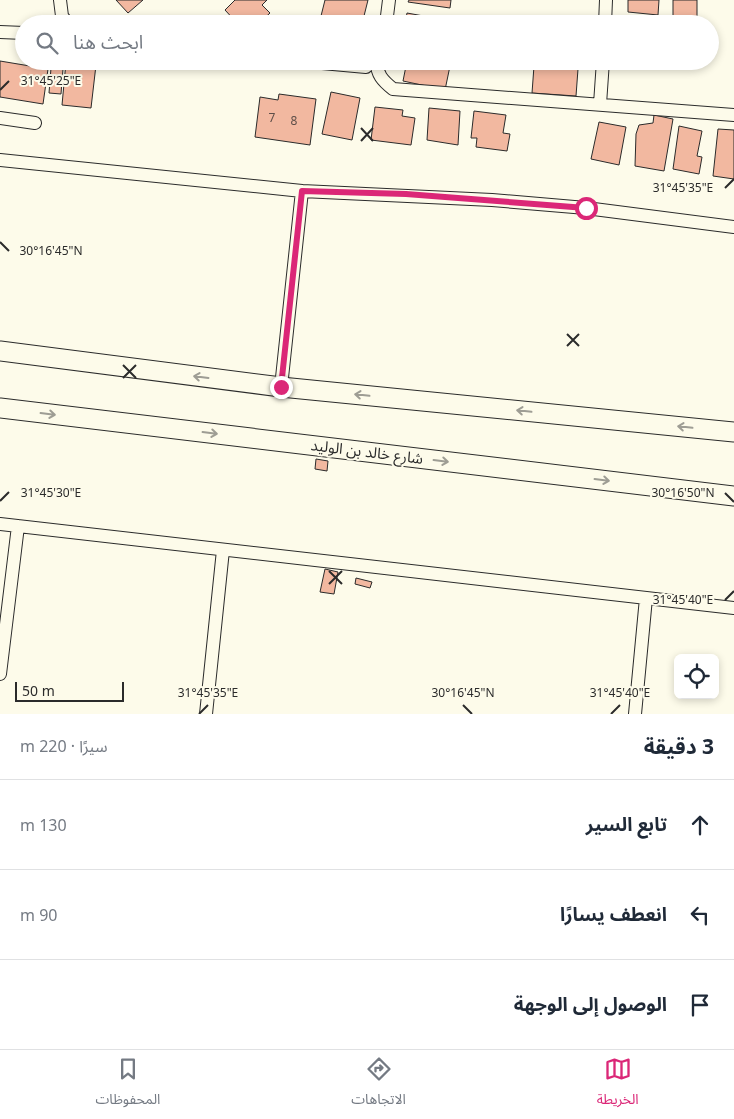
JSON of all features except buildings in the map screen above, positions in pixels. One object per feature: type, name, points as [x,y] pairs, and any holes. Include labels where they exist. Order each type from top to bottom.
[{"type":"main road","points":[[0,351],[281,387],[734,432]]},
{"type":"main road","name":"شارع خالد بن الوليد","points":[[0,408],[734,496]]},
{"type":"street","points":[[60,0],[62,15]]},
{"type":"street","points":[[387,15],[389,0]]},
{"type":"street","points":[[605,15],[606,0]]},
{"type":"street","points":[[0,32],[15,33]]},
{"type":"street","points":[[378,70],[382,80],[392,88],[734,115]]},
{"type":"street","points":[[600,104],[602,70]]},
{"type":"street","points":[[0,118],[35,123]]},
{"type":"street","points":[[0,160],[302,191],[492,200],[586,208],[734,227]]},
{"type":"street","points":[[281,387],[302,191]]},
{"type":"street","points":[[0,524],[734,608]]},
{"type":"street","points":[[0,674],[18,526]]},
{"type":"street","points":[[206,714],[223,550]]},
{"type":"street","points":[[635,714],[646,598]]},
{"type":"route","points":[[281,387],[302,191],[406,194],[586,208]]}]
